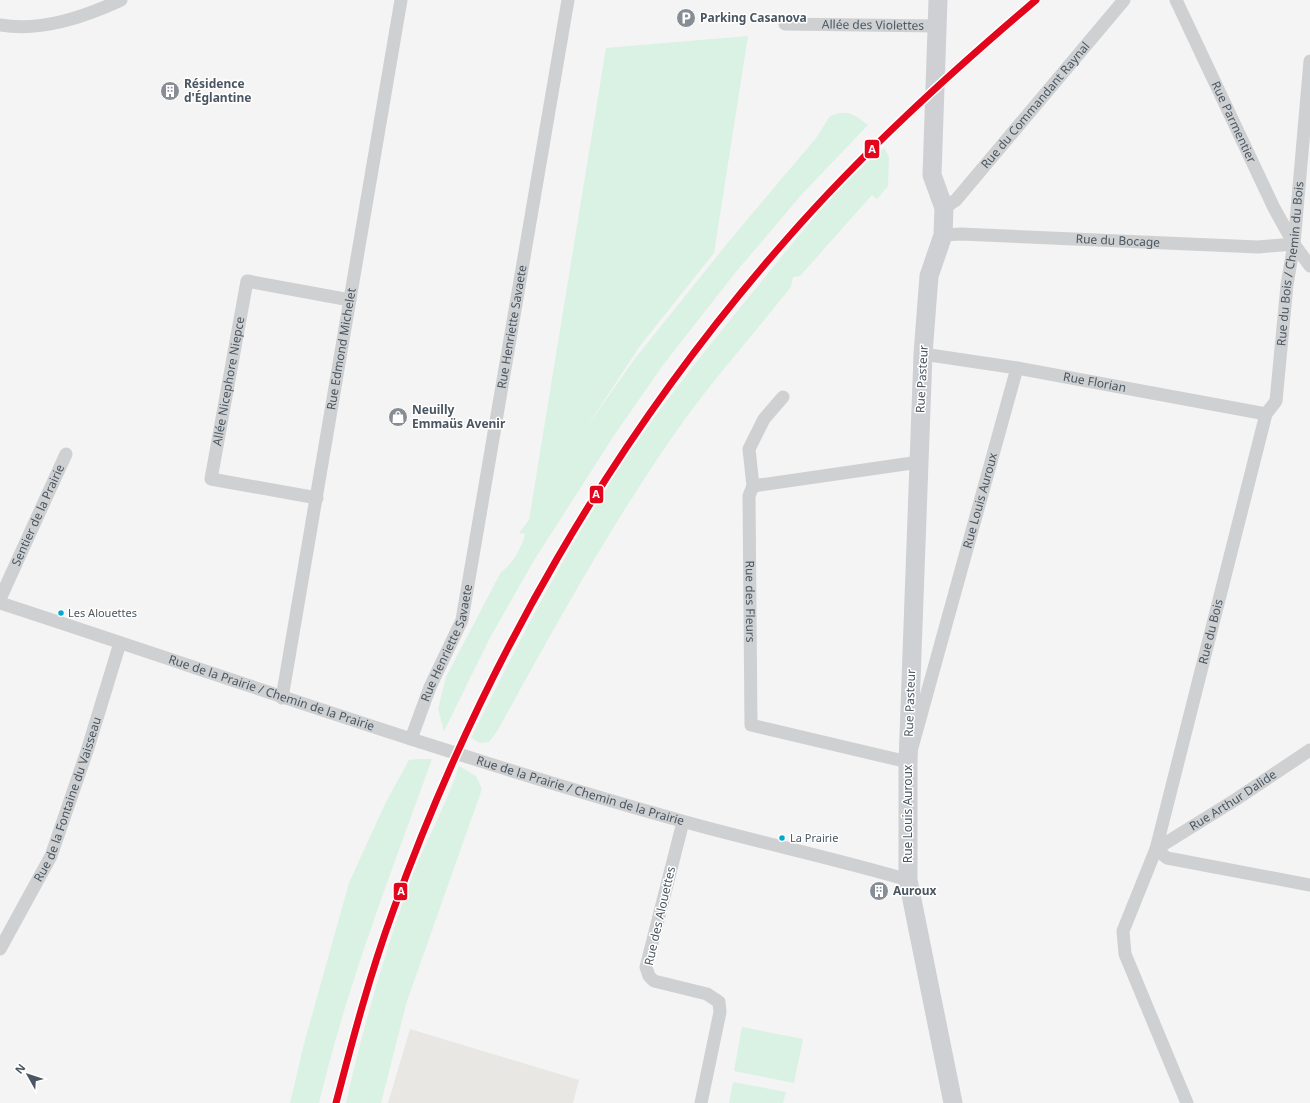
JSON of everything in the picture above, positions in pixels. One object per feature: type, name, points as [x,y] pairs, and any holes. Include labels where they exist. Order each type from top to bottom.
[{"type":"street","points":[[0,25],[25,27],[65,20],[101,9],[121,0]]},
{"type":"street","name":"Rue Edmond Michelet","points":[[282,698],[401,0]]},
{"type":"street","name":"Rue Henriette Savaete","points":[[412,739],[430,687],[462,620],[568,0]]},
{"type":"street","name":"Rue Pasteur","points":[[908,762],[923,354],[929,276],[943,235],[944,208],[932,175],[938,0]]},
{"type":"street","name":"Rue du Commandant Raynal","points":[[944,208],[956,200],[1124,0]]},
{"type":"street","name":"Rue Parmentier","points":[[1176,0],[1274,208],[1294,244],[1310,266]]},
{"type":"street","name":"Allée des Violettes","points":[[785,24],[937,26]]},
{"type":"street","name":"Rue du Bois / Chemin du Bois","points":[[1266,414],[1276,401],[1287,285],[1294,244],[1306,144],[1310,62]]},
{"type":"street","name":"Rue du Bocage","points":[[943,235],[961,234],[1258,247],[1294,244]]},
{"type":"street","name":"Allée Nicephore Niepce","points":[[317,498],[211,479],[247,281],[350,300]]},
{"type":"street","name":"Rue Florian","points":[[923,354],[1017,368],[1266,414]]},
{"type":"street","name":"Rue Louis Auroux","points":[[953,1103],[908,880],[908,762],[1017,368]]},
{"type":"street","points":[[783,397],[764,419],[749,449],[753,486],[919,462]]},
{"type":"street","name":"Rue du Bois","points":[[1188,1103],[1125,954],[1123,931],[1156,850],[1266,414]]},
{"type":"street","name":"Sentier de la Prairie","points":[[0,598],[66,454]]},
{"type":"street","name":"Rue des Fleurs","points":[[753,486],[749,496],[751,725],[908,762]]},
{"type":"street","name":"Rue de la Prairie / Chemin de la Prairie","points":[[0,603],[282,698],[683,822],[908,880]]},
{"type":"street","name":"Rue de la Fontaine du Vaisseau","points":[[0,949],[50,856],[87,751],[120,643]]},
{"type":"street","name":"Rue Arthur Dalide","points":[[1156,850],[1310,750]]},
{"type":"street","name":"Rue des Alouettes","points":[[683,822],[646,967],[649,976],[654,982],[707,994],[719,1002],[720,1012],[701,1103]]},
{"type":"street","points":[[1156,850],[1167,858],[1310,885]]},
{"type":"shaded area","points":[[410,1029],[579,1080],[573,1103],[388,1103]]},
{"type":"green space","points":[[748,36],[714,253],[640,346],[584,431],[633,361],[730,240],[816,138],[830,116],[846,113],[854,115],[868,125],[803,193],[735,273],[663,365],[613,437],[533,562],[491,636],[444,731],[438,709],[446,677],[501,572],[509,565],[519,550],[525,534],[519,533],[529,520],[606,48]]},
{"type":"green space","points":[[884,148],[889,156],[888,186],[877,199],[872,195],[800,276],[793,277],[791,287],[685,419],[634,494],[610,533],[564,611],[498,730],[489,742],[480,743],[471,738],[562,562],[603,494],[640,438],[705,351],[801,232],[849,180]]},
{"type":"green space","points":[[432,759],[356,972],[330,1059],[319,1103],[290,1103],[304,1044],[349,883],[385,804],[409,760]]},
{"type":"green space","points":[[459,766],[476,776],[482,789],[407,1001],[381,1103],[346,1103],[366,1022],[398,916],[419,859],[447,797]]},
{"type":"green space","points":[[742,1027],[803,1039],[794,1083],[734,1071]]},
{"type":"green space","points":[[733,1082],[786,1092],[783,1103],[729,1103]]},
{"type":"transit line","name":"A","points":[[336,1103],[369,982],[393,911],[428,820],[467,731],[511,643],[558,557],[609,474],[664,393],[723,315],[786,240],[845,176],[906,116],[970,57],[1036,0]]},
{"type":"place","name":"Parking Casanova","points":[[686,18]]},
{"type":"place","name":"Résidence d'Églantine","points":[[170,91]]},
{"type":"place","name":"Neuilly Emmaüs Avenir","points":[[398,417]]},
{"type":"place","name":"Les Alouettes","points":[[61,613]]},
{"type":"place","name":"La Prairie","points":[[782,838]]},
{"type":"place","name":"Auroux","points":[[879,891]]}]
